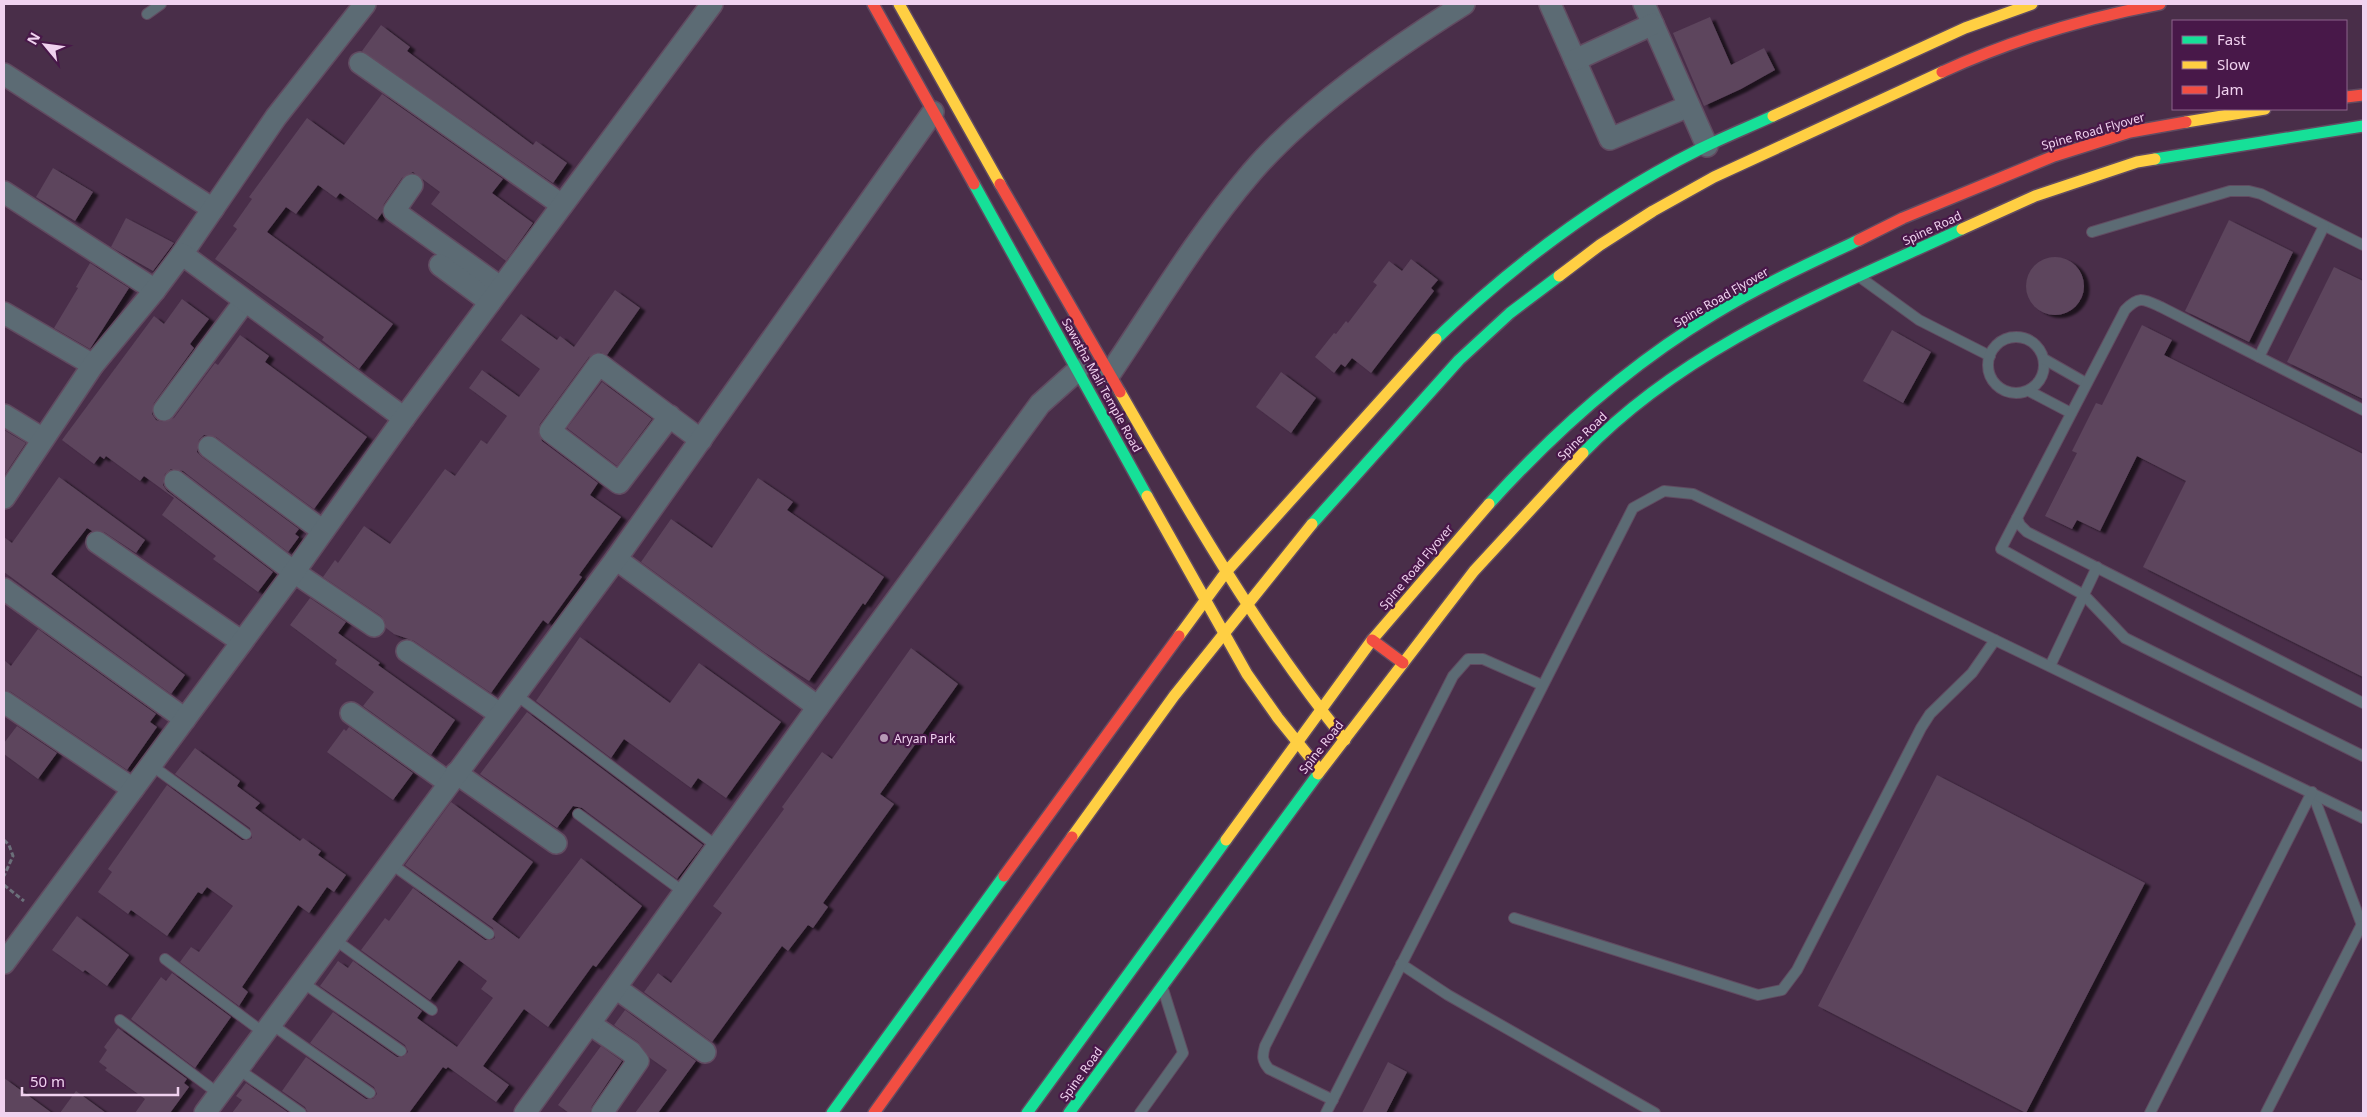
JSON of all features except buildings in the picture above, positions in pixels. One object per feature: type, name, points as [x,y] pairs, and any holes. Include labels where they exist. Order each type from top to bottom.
[{"type":"street","points":[[4,498],[93,365],[155,290],[276,117],[365,4]]},
{"type":"street","points":[[4,963],[294,572],[404,418],[712,4]]},
{"type":"street","name":"Sawatha Mali Temple Road","points":[[873,4],[1178,546],[1204,600],[1247,674],[1320,770]]},
{"type":"street","name":"Sawatha Mali Temple Road","points":[[899,4],[1109,375],[1226,572],[1320,710],[1345,740]]},
{"type":"street","points":[[1109,375],[1205,230],[1252,172],[1302,123],[1362,75],[1464,4]]},
{"type":"street","points":[[1550,4],[1610,139],[1689,106]]},
{"type":"street","points":[[1644,4],[1707,146]]},
{"type":"street","points":[[874,1113],[1174,696],[1247,604],[1299,539],[1382,445],[1460,360],[1510,313],[1600,245],[1653,211],[1722,174],[1977,56],[2014,42],[2101,15],[2160,4]]},
{"type":"street","points":[[832,1113],[1226,572],[1437,338],[1490,288],[1582,219],[1637,184],[1707,146],[1966,28],[2019,6]]},
{"type":"street","points":[[1575,60],[1653,24]]},
{"type":"street","points":[[360,63],[562,205]]},
{"type":"street","points":[[4,74],[213,209]]},
{"type":"street","points":[[2347,97],[2363,94]]},
{"type":"street","name":"Spine Road Flyover","points":[[1320,710],[1372,640],[1448,550],[1515,475],[1587,405],[1668,344],[1714,314],[1768,284],[1903,218],[2054,156],[2130,132],[2259,110]]},
{"type":"street","points":[[205,1113],[616,559],[933,112]]},
{"type":"street","name":"Spine Road","points":[[1069,1113],[1320,770],[1474,571],[1540,497],[1605,430],[1685,369],[1782,312],[2035,196],[2137,162],[2363,126]]},
{"type":"street","points":[[412,184],[394,211],[495,295]]},
{"type":"street","points":[[4,192],[155,290]]},
{"type":"street","points":[[182,254],[404,418]]},
{"type":"street","points":[[440,265],[495,295]]},
{"type":"street","points":[[164,410],[245,301]]},
{"type":"street","points":[[4,313],[93,365]]},
{"type":"street","points":[[670,416],[619,483],[550,431],[599,364],[670,416],[701,440]]},
{"type":"street","points":[[525,1113],[818,707],[1040,404],[1078,370]]},
{"type":"street","points":[[4,415],[43,439]]},
{"type":"street","points":[[208,447],[323,531]]},
{"type":"street","points":[[175,481],[294,572],[374,626]]},
{"type":"street","points":[[97,542],[242,642]]},
{"type":"street","points":[[616,559],[818,707]]},
{"type":"street","points":[[4,589],[185,719]]},
{"type":"street","points":[[1372,640],[1402,663]]},
{"type":"street","points":[[407,651],[500,714]]},
{"type":"street","points":[[4,702],[133,789]]},
{"type":"street","name":"Spine Road","points":[[1027,1113],[1320,710]]},
{"type":"street","points":[[351,713],[556,843]]},
{"type":"street","points":[[616,988],[706,1052]]},
{"type":"street","points":[[590,1024],[630,1052],[638,1061],[602,1113]]},
{"type":"lane","points":[[147,14],[161,4]]},
{"type":"lane","points":[[2092,232],[2230,191],[2249,191],[2261,194],[2363,245]]},
{"type":"lane","points":[[2259,357],[2324,226]]},
{"type":"lane","points":[[1859,276],[1898,307],[1919,320],[1990,356]]},
{"type":"lane","points":[[2363,410],[2144,299],[2134,301],[2125,310],[2001,549],[2084,594],[2125,638],[2363,756]]},
{"type":"lane","points":[[2044,359],[2042,377],[2037,385],[2029,391],[2010,393],[1994,383],[1990,374],[1990,356],[2001,342],[2018,337],[2035,344],[2044,359],[2086,383]]},
{"type":"lane","points":[[2029,391],[2071,413]]},
{"type":"lane","points":[[1326,1113],[1542,684],[1633,508],[1664,491],[1693,494],[2363,818]]},
{"type":"lane","points":[[2017,518],[2020,525],[2027,532],[2363,703]]},
{"type":"lane","points":[[2050,666],[2097,567]]},
{"type":"lane","points":[[1514,918],[1758,995],[1782,990],[1797,970],[1930,714],[1972,672],[1996,640]]},
{"type":"lane","points":[[1333,1100],[1269,1069],[1264,1063],[1262,1056],[1265,1046],[1453,676],[1461,665],[1468,658],[1483,659],[1542,684]]},
{"type":"lane","points":[[515,694],[718,847]]},
{"type":"lane","points":[[151,765],[246,834]]},
{"type":"lane","points":[[2266,1113],[2362,927],[2312,792]]},
{"type":"lane","points":[[2150,1113],[2312,792]]},
{"type":"lane","points":[[578,814],[685,893]]},
{"type":"lane","points":[[390,863],[489,934]]},
{"type":"lane","points":[[334,939],[432,1010]]},
{"type":"lane","points":[[165,959],[268,1029],[370,1093]]},
{"type":"lane","points":[[1401,964],[1448,995],[1656,1113]]},
{"type":"lane","points":[[302,982],[401,1052]]},
{"type":"lane","points":[[1140,1113],[1183,1053],[1162,986]]},
{"type":"lane","points":[[120,1020],[220,1094]]},
{"type":"lane","points":[[238,1069],[301,1113]]},
{"type":"path","points":[[4,840],[9,845],[13,856],[4,876]]},
{"type":"path","points":[[4,885],[41,913]]},
{"type":"traffic: fast","points":[[1436,339],[1497,284],[1595,210],[1664,168],[1773,116]]},
{"type":"traffic: fast","points":[[2155,159],[2363,126]]},
{"type":"traffic: fast","points":[[974,184],[1147,496]]},
{"type":"traffic: fast","points":[[1583,453],[1623,415],[1667,381],[1713,351],[1811,298],[1962,229]]},
{"type":"traffic: fast","points":[[1489,504],[1567,425],[1652,355],[1714,314],[1749,294],[1859,240]]},
{"type":"traffic: fast","points":[[1312,524],[1459,360],[1510,313],[1559,276]]},
{"type":"traffic: fast","points":[[1069,1113],[1318,774]]},
{"type":"traffic: fast","points":[[1027,1113],[1226,840]]},
{"type":"traffic: fast","points":[[832,1113],[1004,876]]},
{"type":"traffic: slow","points":[[899,4],[1000,184]]},
{"type":"traffic: slow","points":[[1773,116],[1965,28],[2032,4]]},
{"type":"traffic: slow","points":[[1559,276],[1600,245],[1653,211],[1714,177],[1942,72]]},
{"type":"traffic: slow","points":[[2186,122],[2259,110]]},
{"type":"traffic: slow","points":[[1962,229],[2035,196],[2137,162],[2155,159]]},
{"type":"traffic: slow","points":[[1179,636],[1226,572],[1436,339]]},
{"type":"traffic: slow","points":[[1120,392],[1172,482],[1254,614],[1313,699],[1345,740]]},
{"type":"traffic: slow","points":[[1318,774],[1474,571],[1583,453]]},
{"type":"traffic: slow","points":[[1147,496],[1247,674],[1278,718],[1320,770]]},
{"type":"traffic: slow","points":[[1226,840],[1372,640],[1489,504]]},
{"type":"traffic: slow","points":[[1072,837],[1174,696],[1312,524]]},
{"type":"traffic: jam","points":[[873,4],[974,184]]},
{"type":"traffic: jam","points":[[1942,72],[1968,60],[2049,31],[2104,16],[2160,4]]},
{"type":"traffic: jam","points":[[2347,97],[2363,95]]},
{"type":"traffic: jam","points":[[1859,240],[1903,218],[2054,156],[2130,132],[2186,122]]},
{"type":"traffic: jam","points":[[1000,184],[1120,392]]},
{"type":"traffic: jam","points":[[1004,876],[1179,636]]},
{"type":"traffic: jam","points":[[1372,640],[1403,663]]},
{"type":"traffic: jam","points":[[874,1113],[1072,837]]},
{"type":"place","name":"Aryan Park","points":[[884,738]]}]
